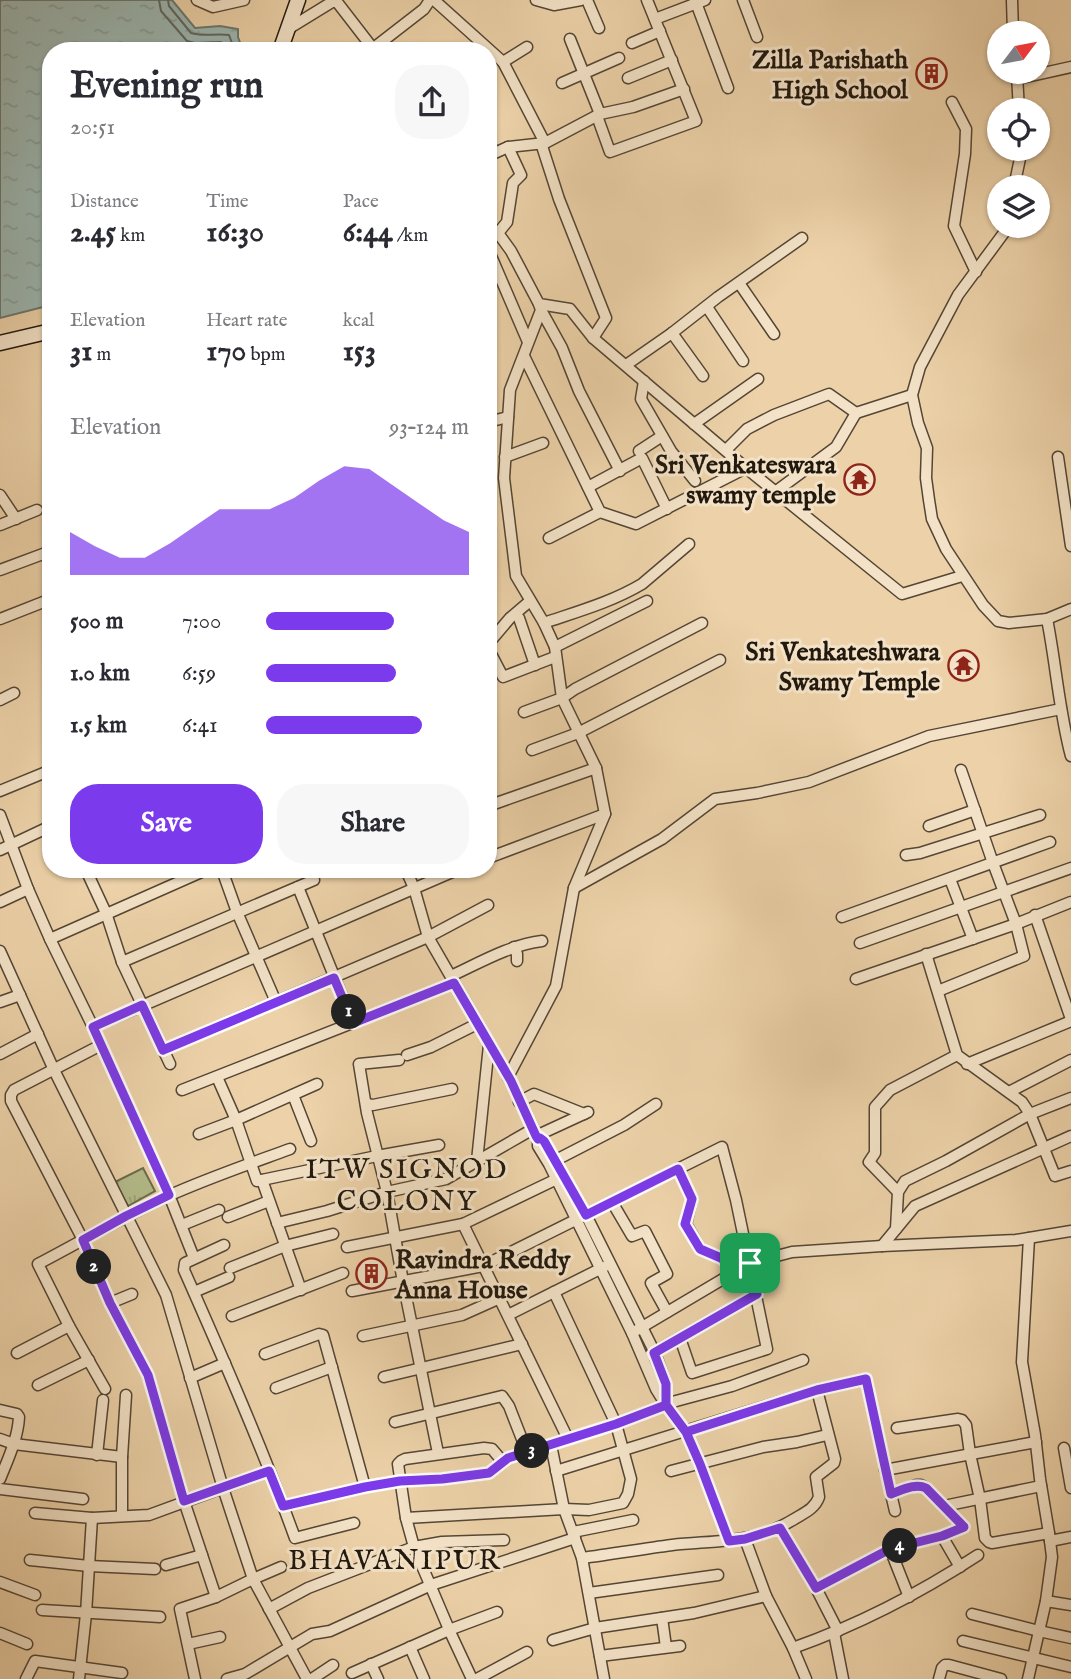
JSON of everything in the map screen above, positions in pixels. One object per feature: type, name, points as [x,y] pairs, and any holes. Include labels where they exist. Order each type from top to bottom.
[{"type":"main road","points":[[283,42],[298,0]]},
{"type":"main road","points":[[0,343],[42,333]]},
{"type":"street","points":[[197,0],[213,7],[244,0]]},
{"type":"street","points":[[381,42],[432,0],[480,42]]},
{"type":"street","points":[[536,0],[554,5],[580,0]]},
{"type":"street","points":[[587,0],[599,28]]},
{"type":"street","points":[[569,39],[610,152],[696,121],[647,0]]},
{"type":"street","points":[[743,0],[757,37]]},
{"type":"street","points":[[1012,0],[1013,21]]},
{"type":"street","points":[[655,19],[699,1],[728,88]]},
{"type":"street","points":[[288,29],[331,2],[337,2],[368,42]]},
{"type":"street","points":[[632,43],[660,31]]},
{"type":"street","points":[[503,62],[527,47]]},
{"type":"street","points":[[497,57],[503,62],[543,143],[559,199],[606,318],[593,338]]},
{"type":"street","points":[[562,83],[619,58]]},
{"type":"street","points":[[628,78],[672,60]]},
{"type":"street","points":[[1050,70],[1071,67]]},
{"type":"street","points":[[497,152],[508,147],[543,143],[598,115],[633,107],[684,89]]},
{"type":"street","points":[[952,102],[966,129],[954,226],[975,272]]},
{"type":"street","points":[[497,229],[507,222],[513,183],[521,175],[508,147]]},
{"type":"street","points":[[497,236],[511,251],[562,348],[579,391],[620,471]]},
{"type":"street","points":[[626,365],[802,238]]},
{"type":"street","points":[[1000,238],[958,295],[920,367],[912,395],[927,448],[926,478],[932,519],[962,576],[998,621],[1009,623],[1047,619],[1071,609]]},
{"type":"street","points":[[497,270],[528,342]]},
{"type":"street","points":[[739,283],[774,334]]},
{"type":"street","points":[[540,307],[570,309],[593,338],[746,468],[902,594],[962,576]]},
{"type":"street","points":[[540,307],[510,390],[504,478],[516,576],[544,623],[555,652],[562,698],[596,768],[605,814],[574,888],[556,986],[509,1077],[536,1135],[538,1146],[560,1177],[637,1330],[654,1353],[666,1384],[666,1405]]},
{"type":"street","points":[[707,307],[744,361]]},
{"type":"street","points":[[672,333],[703,376]]},
{"type":"street","points":[[524,356],[600,512]]},
{"type":"street","points":[[694,424],[758,379]]},
{"type":"street","points":[[644,381],[641,399],[671,451],[695,481]]},
{"type":"street","points":[[726,450],[747,429],[774,415],[829,394],[856,414]]},
{"type":"street","points":[[775,492],[836,447],[856,414],[912,395]]},
{"type":"street","points":[[497,420],[508,417]]},
{"type":"street","points":[[639,451],[662,436]]},
{"type":"street","points":[[505,457],[543,443]]},
{"type":"street","points":[[1058,457],[1071,546]]},
{"type":"street","points":[[588,487],[642,458],[667,509]]},
{"type":"street","points":[[549,538],[600,512],[636,524],[746,468]]},
{"type":"street","points":[[0,495],[16,519]]},
{"type":"street","points":[[0,526],[37,510]]},
{"type":"street","points":[[544,623],[633,589],[689,544]]},
{"type":"street","points":[[0,570],[42,554]]},
{"type":"street","points":[[497,637],[510,618],[530,601]]},
{"type":"street","points":[[497,665],[503,677],[535,665],[647,601]]},
{"type":"street","points":[[0,619],[42,602]]},
{"type":"street","points":[[519,618],[535,665]]},
{"type":"street","points":[[1047,619],[1071,755]]},
{"type":"street","points":[[524,712],[562,698],[702,623]]},
{"type":"street","points":[[532,750],[578,733],[720,660]]},
{"type":"street","points":[[0,699],[14,693]]},
{"type":"street","points":[[574,888],[662,839],[715,799],[809,782],[929,736],[1061,709]]},
{"type":"street","points":[[497,803],[596,768]]},
{"type":"street","points":[[937,991],[1024,956],[1016,924],[961,770]]},
{"type":"street","points":[[0,790],[42,777]]},
{"type":"street","points":[[929,826],[975,810]]},
{"type":"street","points":[[497,855],[605,814]]},
{"type":"street","points":[[0,815],[28,889],[169,1195],[194,1258]]},
{"type":"street","points":[[906,855],[1040,815]]},
{"type":"street","points":[[0,850],[42,831]]},
{"type":"street","points":[[842,917],[1050,842]]},
{"type":"street","points":[[860,943],[1071,868]]},
{"type":"street","points":[[90,878],[106,913],[122,962],[170,1064]]},
{"type":"street","points":[[50,939],[187,878]]},
{"type":"street","points":[[225,878],[276,1002]]},
{"type":"street","points":[[410,878],[428,937],[511,1081]]},
{"type":"street","points":[[93,1027],[438,878]]},
{"type":"street","points":[[950,879],[973,939]]},
{"type":"street","points":[[122,962],[314,880]]},
{"type":"street","points":[[298,887],[353,1023]]},
{"type":"street","points":[[0,902],[28,889]]},
{"type":"street","points":[[856,979],[1016,924],[1071,902]]},
{"type":"street","points":[[163,1050],[428,937],[488,905]]},
{"type":"street","points":[[967,1064],[1071,1018],[1035,915]]},
{"type":"street","points":[[181,1090],[353,1023],[453,980],[514,947],[542,941]]},
{"type":"street","points":[[514,947],[517,961]]},
{"type":"street","points":[[0,952],[54,1070],[166,1295],[223,1488],[253,1578],[309,1679],[333,1665]]},
{"type":"street","points":[[926,954],[957,1055],[1022,1102],[1045,1147],[1055,1176],[1071,1172]]},
{"type":"street","points":[[0,1002],[20,995]]},
{"type":"street","points":[[438,1453],[359,1064],[403,1057],[477,1024]]},
{"type":"street","points":[[0,1054],[38,1034]]},
{"type":"street","points":[[101,1045],[14,1090],[11,1101],[83,1240],[110,1303],[148,1375],[184,1501],[216,1597]]},
{"type":"street","points":[[477,1161],[489,1045]]},
{"type":"street","points":[[898,1192],[869,1162],[875,1153],[875,1107],[890,1090],[957,1055]]},
{"type":"street","points":[[1009,1092],[1071,1060]]},
{"type":"street","points":[[217,1077],[236,1120],[257,1181],[439,1145]]},
{"type":"street","points":[[199,1134],[317,1084]]},
{"type":"street","points":[[366,1104],[373,1105],[452,1089]]},
{"type":"street","points":[[277,1223],[387,1192],[446,1180],[477,1161],[586,1113],[534,1094],[519,1102]]},
{"type":"street","points":[[293,1095],[311,1141]]},
{"type":"street","points":[[896,1229],[898,1192],[905,1181],[1030,1114],[1071,1098]]},
{"type":"street","points":[[556,1160],[624,1125],[656,1104]]},
{"type":"street","points":[[536,1135],[544,1141],[556,1160],[560,1177]]},
{"type":"street","points":[[882,1246],[915,1206],[1071,1136]]},
{"type":"street","points":[[352,1291],[483,1266],[722,1147],[757,1294],[767,1349],[692,1373],[680,1338]]},
{"type":"street","points":[[97,1455],[104,1395],[89,1360],[38,1264],[169,1195],[290,1149]]},
{"type":"street","points":[[678,1169],[692,1199],[685,1224],[700,1249],[721,1258],[737,1271]]},
{"type":"street","points":[[347,1247],[463,1224],[560,1177]]},
{"type":"street","points":[[262,1181],[301,1290]]},
{"type":"street","points":[[182,1225],[269,1201]]},
{"type":"street","points":[[612,1202],[632,1236],[645,1231],[667,1274],[652,1283],[667,1312]]},
{"type":"street","points":[[463,1224],[568,1439]]},
{"type":"street","points":[[637,1330],[750,1263],[792,1252],[1016,1240],[1071,1231]]},
{"type":"street","points":[[194,1292],[285,1246],[332,1234]]},
{"type":"street","points":[[1028,1679],[1046,1601],[1052,1557],[1022,1362],[1029,1238]]},
{"type":"street","points":[[224,1245],[194,1258],[184,1266],[296,1542],[354,1523]]},
{"type":"street","points":[[508,1315],[605,1267]]},
{"type":"street","points":[[232,1316],[343,1273]]},
{"type":"street","points":[[406,1518],[589,1510],[623,1503],[631,1479],[616,1424],[554,1293]]},
{"type":"street","points":[[110,1303],[132,1294]]},
{"type":"street","points":[[644,1359],[757,1294]]},
{"type":"street","points":[[363,1336],[462,1315],[500,1298]]},
{"type":"street","points":[[17,1353],[69,1326]]},
{"type":"street","points":[[637,1330],[644,1359],[656,1389],[686,1432],[729,1541]]},
{"type":"street","points":[[265,1354],[321,1334],[365,1487]]},
{"type":"street","points":[[384,1377],[522,1344]]},
{"type":"street","points":[[38,1385],[89,1360]]},
{"type":"street","points":[[283,1506],[400,1481],[489,1473],[508,1458],[616,1424],[666,1405],[732,1386],[803,1360]]},
{"type":"street","points":[[190,1378],[225,1363]]},
{"type":"street","points":[[276,1388],[332,1367]]},
{"type":"street","points":[[556,1471],[817,1390],[866,1379],[895,1511]]},
{"type":"street","points":[[582,1558],[673,1545],[745,1539],[780,1528],[813,1508],[819,1497],[816,1477],[835,1460],[817,1390]]},
{"type":"street","points":[[122,1516],[126,1395]]},
{"type":"street","points":[[395,1422],[502,1396],[509,1406],[527,1452]]},
{"type":"street","points":[[0,1410],[19,1417],[14,1444],[0,1479]]},
{"type":"street","points":[[897,1428],[962,1420],[966,1425],[985,1538],[989,1542],[1071,1537]]},
{"type":"street","points":[[671,1471],[764,1447],[827,1435]]},
{"type":"street","points":[[0,1439],[14,1444],[122,1457]]},
{"type":"street","points":[[885,1470],[1036,1442]]},
{"type":"street","points":[[551,1445],[564,1509],[582,1558],[604,1679]]},
{"type":"street","points":[[503,1462],[492,1449],[484,1448],[438,1453],[398,1464],[406,1518],[414,1548],[449,1630],[474,1679],[527,1652]]},
{"type":"street","points":[[1064,1448],[1071,1488]]},
{"type":"street","points":[[35,1513],[92,1518],[149,1515],[269,1471]]},
{"type":"street","points":[[816,1588],[890,1549],[942,1536],[964,1527],[921,1485],[891,1494]]},
{"type":"street","points":[[944,1506],[1041,1486]]},
{"type":"street","points":[[0,1489],[83,1499]]},
{"type":"street","points":[[80,1673],[92,1518]]},
{"type":"street","points":[[227,1679],[245,1674],[316,1632],[326,1633],[430,1586],[574,1535],[633,1520]]},
{"type":"street","points":[[780,1528],[816,1588],[836,1632],[843,1679]]},
{"type":"street","points":[[942,1536],[960,1567]]},
{"type":"street","points":[[745,1539],[766,1596],[806,1679]]},
{"type":"street","points":[[269,1609],[308,1588],[414,1548],[442,1542],[504,1540]]},
{"type":"street","points":[[890,1549],[909,1597]]},
{"type":"street","points":[[166,1565],[202,1555]]},
{"type":"street","points":[[793,1648],[836,1632],[909,1597],[978,1555]]},
{"type":"street","points":[[30,1560],[155,1569]]},
{"type":"street","points":[[195,1679],[180,1609],[216,1597],[281,1567]]},
{"type":"street","points":[[589,1593],[718,1575]]},
{"type":"street","points":[[0,1582],[35,1595]]},
{"type":"street","points":[[553,1640],[595,1628],[729,1606],[766,1596]]},
{"type":"street","points":[[1046,1601],[1071,1605]]},
{"type":"street","points":[[42,1610],[160,1617]]},
{"type":"street","points":[[352,1673],[497,1612]]},
{"type":"street","points":[[972,1614],[1039,1632],[1071,1637]]},
{"type":"street","points":[[662,1618],[666,1647]]},
{"type":"street","points":[[0,1633],[27,1644]]},
{"type":"street","points":[[188,1644],[220,1637]]},
{"type":"street","points":[[963,1641],[1071,1667]]},
{"type":"street","points":[[600,1656],[680,1646]]},
{"type":"street","points":[[410,1647],[424,1679]]},
{"type":"street","points":[[26,1679],[34,1661],[80,1673],[122,1673]]},
{"type":"street","points":[[371,1664],[378,1679]]},
{"type":"street","points":[[939,1679],[945,1665],[1001,1679]]},
{"type":"green space","points":[[143,1168],[155,1191],[128,1206],[115,1182]]},
{"type":"water","points":[[172,0],[195,28],[220,26],[238,29],[240,42],[42,42],[42,307],[0,318],[0,1]]},
{"type":"place","name":"Zilla Parishath High School","points":[[931,74]]},
{"type":"place","name":"Sri Venkateswara swamy temple","points":[[859,479]]},
{"type":"place","name":"Sri Venkateshwara Swamy Temple","points":[[963,666]]},
{"type":"place","name":"Ravindra Reddy Anna House","points":[[372,1274]]},
{"type":"district","name":"ITW SIGNOD COLONY","points":[[407,1184]]},
{"type":"district","name":"BHAVANIPUR","points":[[395,1559]]},
{"type":"route","points":[[750,1263],[737,1271],[721,1258],[700,1249],[685,1224],[692,1199],[678,1169],[586,1215],[544,1141],[536,1136],[511,1081],[454,983],[353,1023],[334,978],[163,1050],[142,1005],[93,1027],[169,1195],[83,1240],[110,1303],[148,1375],[184,1501],[269,1471],[283,1506],[400,1481],[489,1473],[508,1458],[616,1424],[666,1405],[686,1432],[817,1390],[866,1379],[891,1494],[921,1485],[964,1527],[942,1536],[890,1549],[816,1588],[780,1528],[729,1541],[686,1432],[666,1405],[666,1384],[654,1353],[757,1294],[750,1263]]}]
